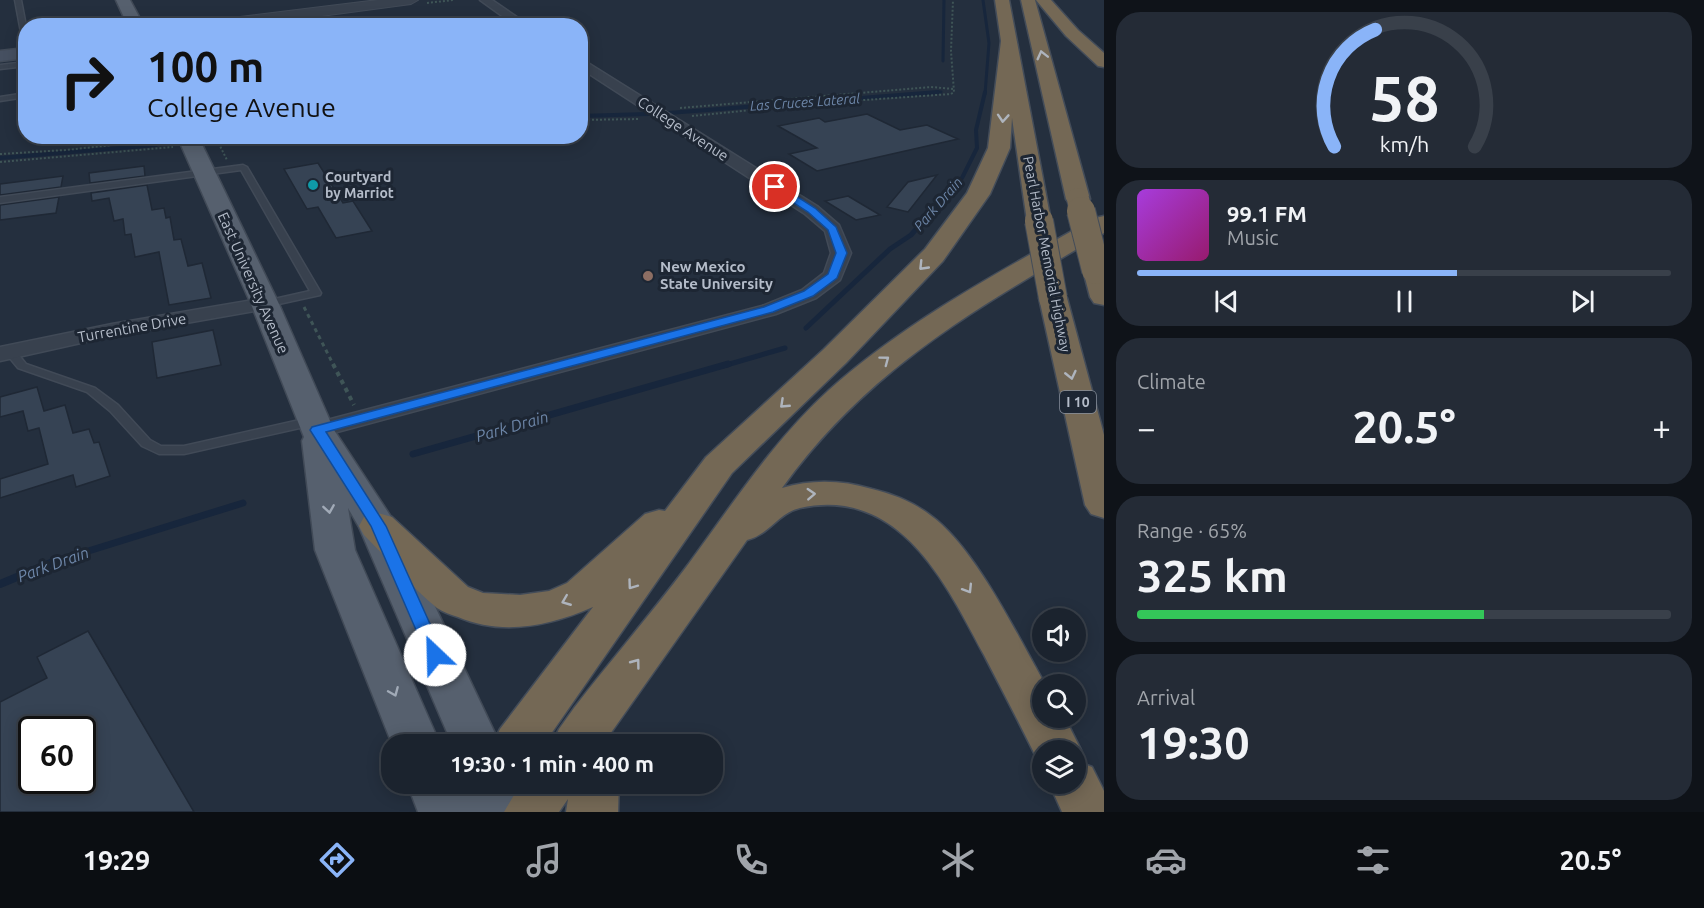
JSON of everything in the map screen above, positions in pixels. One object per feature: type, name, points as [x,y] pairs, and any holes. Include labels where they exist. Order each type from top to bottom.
[{"type":"highway","name":"Pearl Harbor Memorial Highway","points":[[1002,0],[1053,298],[1104,505]]},
{"type":"highway","points":[[1028,0],[1091,211],[1096,270],[1104,297]]},
{"type":"highway","points":[[1043,0],[1072,33],[1104,62]]},
{"type":"highway","points":[[378,526],[453,598],[480,609],[501,611],[554,606],[582,594],[835,356],[926,263],[978,194],[992,165],[1002,136],[1009,39]]},
{"type":"highway","points":[[589,734],[603,723],[765,483],[839,398],[881,363],[1091,211]]},
{"type":"highway","points":[[524,734],[719,465]]},
{"type":"highway","points":[[701,577],[755,519],[777,501],[803,494],[833,494],[860,498],[882,505],[908,518],[927,534],[944,554],[972,596],[1033,702],[1052,740]]},
{"type":"highway","points":[[530,812],[542,794]]},
{"type":"highway","points":[[592,812],[593,794]]},
{"type":"highway","points":[[1079,794],[1088,812]]},
{"type":"main road","points":[[123,0],[132,18]]},
{"type":"main road","points":[[0,52],[18,49]]},
{"type":"main road","points":[[0,56],[18,53]]},
{"type":"main road","name":"East University Avenue","points":[[190,144],[265,304],[315,426],[378,526],[472,734]]},
{"type":"main road","name":"East University Avenue","points":[[315,426],[335,550],[412,734]]},
{"type":"main road","points":[[437,794],[444,812]]},
{"type":"main road","points":[[465,812],[479,794]]},
{"type":"main road","points":[[501,794],[511,812]]},
{"type":"street","points":[[270,18],[411,0]]},
{"type":"street","points":[[485,0],[513,18]]},
{"type":"street","name":"College Avenue","points":[[315,426],[768,310],[808,294],[833,276],[842,253],[833,229],[812,210],[588,67]]},
{"type":"street","name":"Turrentine Drive","points":[[5,353],[112,330],[265,304]]},
{"type":"lane","points":[[18,0],[21,18]]},
{"type":"lane","points":[[0,67],[18,65]]},
{"type":"lane","points":[[0,99],[18,96]]},
{"type":"lane","points":[[0,200],[243,167],[316,293],[265,304]]},
{"type":"lane","points":[[5,353],[22,366],[91,390],[114,408],[146,443],[159,450],[184,450],[315,426]]},
{"type":"path","points":[[659,113],[951,94],[954,92],[951,51],[953,0]]},
{"type":"path","points":[[588,119],[931,87],[954,88]]},
{"type":"path","points":[[0,154],[139,144]]},
{"type":"path","points":[[0,162],[154,144]]},
{"type":"building","points":[[867,114],[900,130],[927,125],[958,139],[817,171],[789,154],[817,148],[778,126],[819,118],[825,122]]},
{"type":"building","name":"Courtyard by Marriot","points":[[318,163],[343,203],[353,201],[372,231],[336,238],[318,207],[307,209],[284,169]]},
{"type":"building","points":[[144,166],[145,176],[90,183],[89,173]]},
{"type":"building","points":[[937,175],[908,212],[887,207],[908,182]]},
{"type":"building","points":[[63,176],[61,187],[0,195],[0,184]]},
{"type":"building","points":[[147,185],[152,210],[164,208],[166,218],[170,217],[174,240],[181,239],[188,266],[202,263],[211,298],[169,305],[159,252],[135,257],[131,234],[125,235],[123,219],[114,221],[109,198],[92,201],[91,193]]},
{"type":"building","points":[[848,196],[880,215],[856,220],[825,201]]},
{"type":"building","points":[[59,197],[56,213],[0,220],[0,205]]},
{"type":"building","points":[[213,330],[221,365],[157,378],[152,342]]},
{"type":"building","points":[[37,387],[44,411],[65,405],[73,433],[89,429],[94,443],[99,442],[110,476],[76,487],[73,475],[0,498],[0,479],[48,464],[39,428],[28,431],[23,411],[0,417],[0,397]]},
{"type":"building","points":[[88,631],[194,812],[0,812],[0,702],[47,678],[37,657]]},
{"type":"waterway","points":[[943,61],[944,0]]},
{"type":"waterway","name":"Park Drain","points":[[983,0],[989,43],[985,94]]},
{"type":"waterway","name":"Las Cruces Lateral","points":[[669,113],[938,92]]},
{"type":"waterway","name":"Las Cruces Lateral","points":[[919,94],[941,92]]},
{"type":"waterway","name":"Park Drain","points":[[931,213],[962,178],[977,148],[976,130],[985,92]]},
{"type":"waterway","name":"Las Cruces Lateral","points":[[588,116],[648,114]]},
{"type":"waterway","name":"Las Cruces Lateral","points":[[0,158],[156,145]]},
{"type":"waterway","name":"Park Drain","points":[[806,328],[890,249],[911,235],[932,211]]},
{"type":"waterway","name":"Park Drain","points":[[723,366],[785,348]]},
{"type":"waterway","name":"Park Drain","points":[[413,454],[728,364]]},
{"type":"waterway","name":"Park Drain","points":[[54,562],[243,503]]},
{"type":"waterway","name":"Park Drain","points":[[54,562],[58,560]]},
{"type":"waterway","name":"Park Drain","points":[[0,584],[54,562]]},
{"type":"place","name":"Courtyard by Marriot","points":[[313,185]]},
{"type":"place","name":"New Mexico State University","points":[[648,276]]},
{"type":"route","points":[[435,655],[378,526],[317,430],[768,310],[808,294],[833,276],[842,253],[833,229],[812,210],[775,187]]}]
